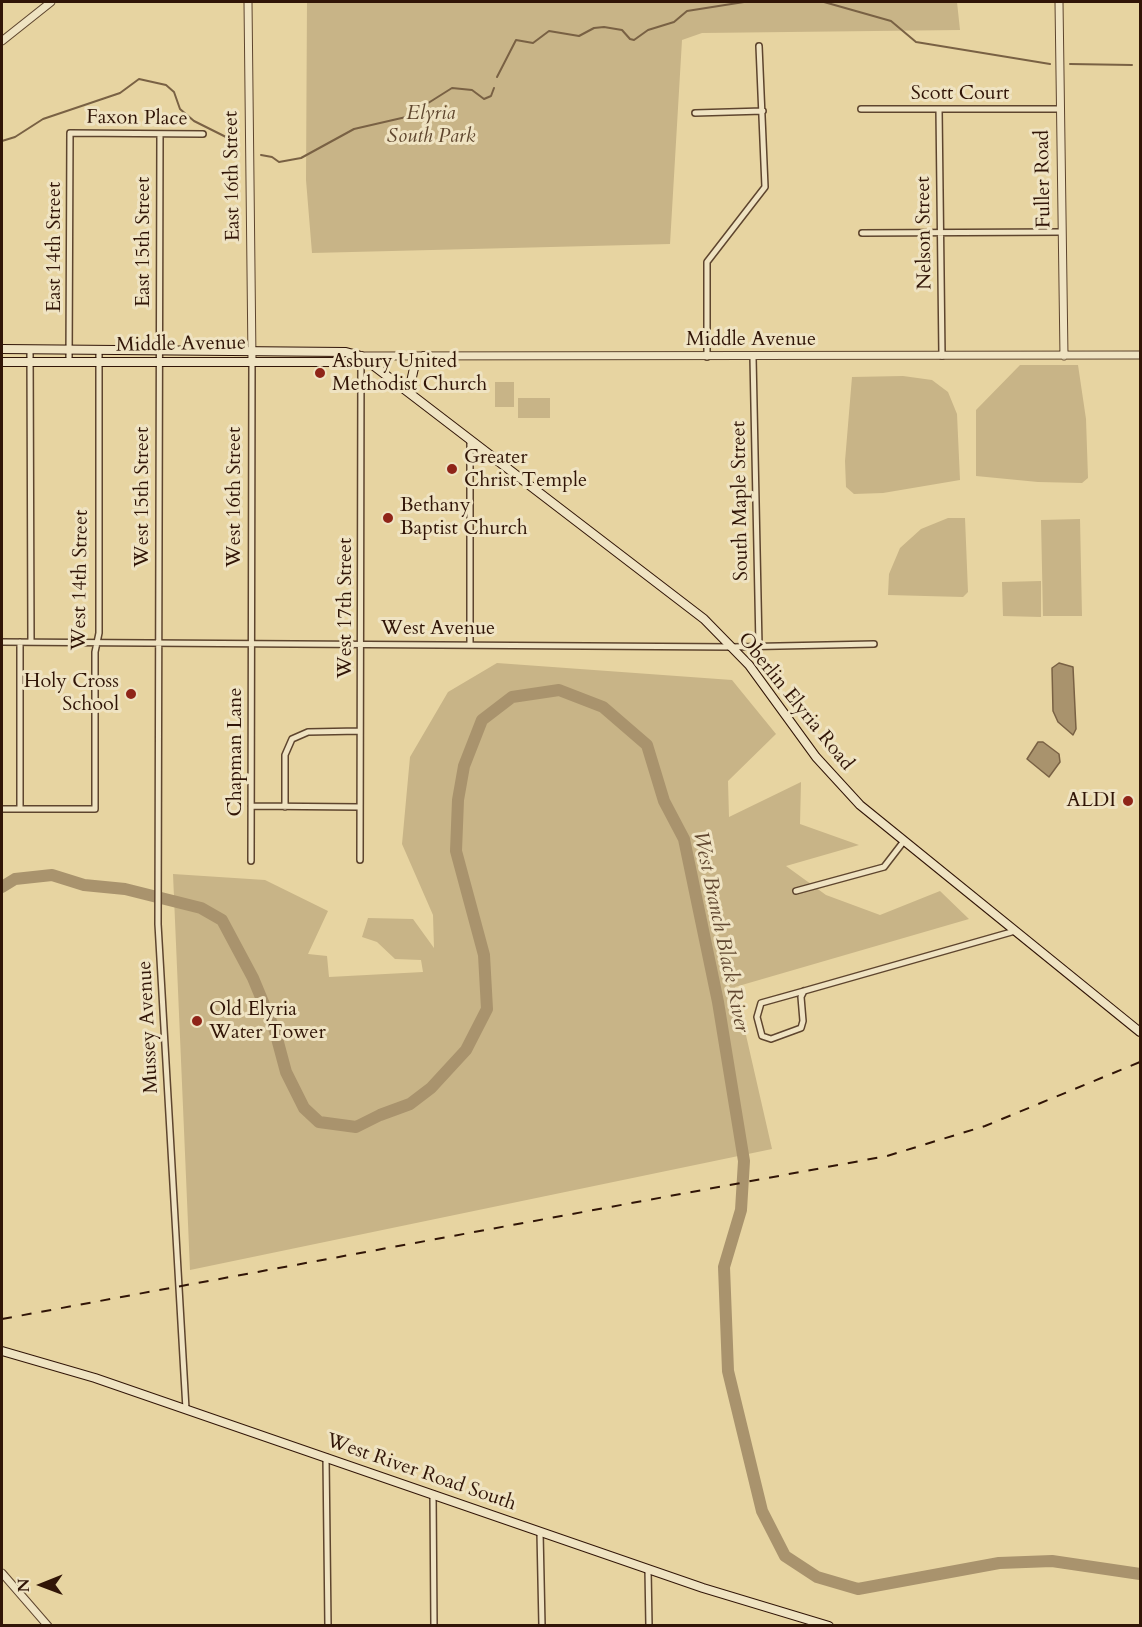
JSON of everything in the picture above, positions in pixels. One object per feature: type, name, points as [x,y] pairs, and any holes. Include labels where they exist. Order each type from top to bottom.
[{"type":"main road","name":"Middle Avenue","points":[[2,349],[346,351],[361,356]]},
{"type":"main road","name":"Middle Avenue","points":[[2,362],[252,360],[346,362],[361,356]]},
{"type":"main road","name":"Oberlin Elyria Road","points":[[361,356],[704,619],[732,647],[837,782],[904,842],[1140,1032]]},
{"type":"main road","points":[[409,391],[414,368],[424,356]]},
{"type":"main road","name":"West River Road South","points":[[2,1351],[95,1378],[648,1569],[829,1626]]},
{"type":"street","points":[[2,41],[51,2]]},
{"type":"street","name":"East 16th Street","points":[[248,2],[252,351]]},
{"type":"street","name":"Fuller Road","points":[[1059,2],[1064,356]]},
{"type":"street","points":[[707,357],[707,262],[764,191],[759,46]]},
{"type":"street","name":"Scott Court","points":[[861,109],[1060,109]]},
{"type":"street","name":"Nelson Street","points":[[939,109],[942,356]]},
{"type":"street","points":[[695,113],[763,111]]},
{"type":"street","name":"Faxon Place","points":[[70,133],[203,134]]},
{"type":"street","name":"East 14th Street","points":[[69,362],[70,133]]},
{"type":"street","name":"East 15th Street","points":[[159,351],[160,134]]},
{"type":"street","points":[[862,233],[1062,231]]},
{"type":"street","points":[[30,349],[31,642]]},
{"type":"street","name":"West 14th Street","points":[[20,809],[94,809],[99,351]]},
{"type":"street","name":"West 15th Street","points":[[158,643],[159,351]]},
{"type":"street","name":"West 16th Street","points":[[250,643],[252,351]]},
{"type":"street","name":"Middle Avenue","points":[[361,356],[1140,355]]},
{"type":"street","name":"West 17th Street","points":[[360,860],[361,356]]},
{"type":"street","name":"South Maple Street","points":[[753,357],[759,646]]},
{"type":"street","points":[[470,438],[470,644]]},
{"type":"street","name":"West Avenue","points":[[2,642],[732,647],[874,644]]},
{"type":"street","points":[[2,809],[20,809],[20,642]]},
{"type":"street","name":"Mussey Avenue","points":[[158,643],[158,914],[186,1409]]},
{"type":"street","name":"Chapman Lane","points":[[250,643],[250,861]]},
{"type":"street","points":[[285,807],[285,755],[292,740],[308,732],[360,731]]},
{"type":"street","points":[[251,806],[359,807]]},
{"type":"street","points":[[796,891],[884,867],[904,842]]},
{"type":"street","points":[[753,1005],[1015,931]]},
{"type":"street","points":[[761,1003],[757,1017],[762,1035],[771,1039],[785,1036],[798,1031],[803,1025],[801,997],[804,991]]},
{"type":"street","points":[[326,1457],[328,1626]]},
{"type":"street","points":[[433,1494],[434,1626]]},
{"type":"street","points":[[540,1532],[542,1626]]},
{"type":"street","points":[[648,1569],[649,1626]]},
{"type":"street","points":[[2,1573],[48,1626]]},
{"type":"green space","name":"Elyria South Park","points":[[307,2],[957,2],[960,30],[702,33],[682,40],[670,244],[312,253],[306,180]]},
{"type":"green space","points":[[1020,365],[1078,365],[1086,419],[1088,478],[1082,483],[1038,482],[976,476],[976,410]]},
{"type":"green space","points":[[903,376],[932,380],[948,392],[957,414],[960,480],[883,493],[854,494],[846,487],[845,461],[852,377]]},
{"type":"green space","points":[[495,382],[514,382],[514,407],[495,407]]},
{"type":"green space","points":[[518,398],[550,398],[550,418],[518,418]]},
{"type":"green space","points":[[948,518],[965,518],[968,592],[963,597],[888,595],[889,574],[900,548],[921,529]]},
{"type":"green space","points":[[1080,519],[1082,616],[1043,616],[1041,520]]},
{"type":"green space","points":[[1041,581],[1041,617],[1003,616],[1002,582]]},
{"type":"green space","points":[[497,663],[732,680],[776,734],[728,781],[729,817],[801,782],[800,824],[859,845],[786,866],[826,895],[880,915],[940,891],[969,919],[735,987],[772,1149],[190,1270],[173,874],[265,880],[328,911],[308,954],[327,956],[329,977],[423,972],[421,960],[395,959],[377,942],[362,937],[368,918],[413,919],[434,948],[433,915],[402,844],[410,757],[448,692]]},
{"type":"shaded area","points":[[1059,663],[1073,667],[1076,729],[1073,735],[1058,722],[1053,711],[1052,668]]},
{"type":"shaded area","points":[[1038,742],[1043,742],[1059,754],[1060,762],[1049,777],[1027,759]]},
{"type":"waterway","points":[[497,77],[516,40],[533,43],[549,31],[579,36],[594,28],[604,27],[622,30],[634,40],[648,30],[674,22],[687,11],[744,2]]},
{"type":"waterway","points":[[824,2],[891,21],[916,42],[1050,64]]},
{"type":"waterway","points":[[1070,64],[1132,65]]},
{"type":"waterway","points":[[2,141],[15,137],[43,119],[120,93],[139,79],[166,85],[174,92],[180,109],[194,121],[236,142]]},
{"type":"waterway","points":[[261,155],[272,157],[279,162],[301,158],[354,129],[406,117],[452,88],[472,90],[484,99],[491,96],[494,88]]},
{"type":"waterway","name":"West Branch Black River","points":[[2,887],[15,879],[52,875],[84,885],[125,889],[201,908],[222,920],[253,978],[275,1031],[286,1072],[304,1108],[319,1122],[356,1127],[410,1104],[431,1088],[466,1050],[487,1009],[484,955],[456,851],[458,800],[464,766],[482,720],[512,697],[559,690],[603,707],[647,745],[664,801],[684,839],[718,1002],[744,1161],[741,1210],[724,1267],[728,1371],[762,1511],[785,1556],[817,1577],[858,1589],[999,1563],[1052,1561],[1140,1574]]},
{"type":"railway","points":[[2,1319],[887,1156],[985,1126],[1140,1062]]},
{"type":"place","name":"Asbury United Methodist Church","points":[[320,373]]},
{"type":"place","name":"Greater Christ Temple","points":[[452,469]]},
{"type":"place","name":"Bethany Baptist Church","points":[[388,518]]},
{"type":"place","name":"Holy Cross School","points":[[131,694]]},
{"type":"place","name":"ALDI","points":[[1128,801]]},
{"type":"place","name":"Old Elyria Water Tower","points":[[197,1021]]}]
